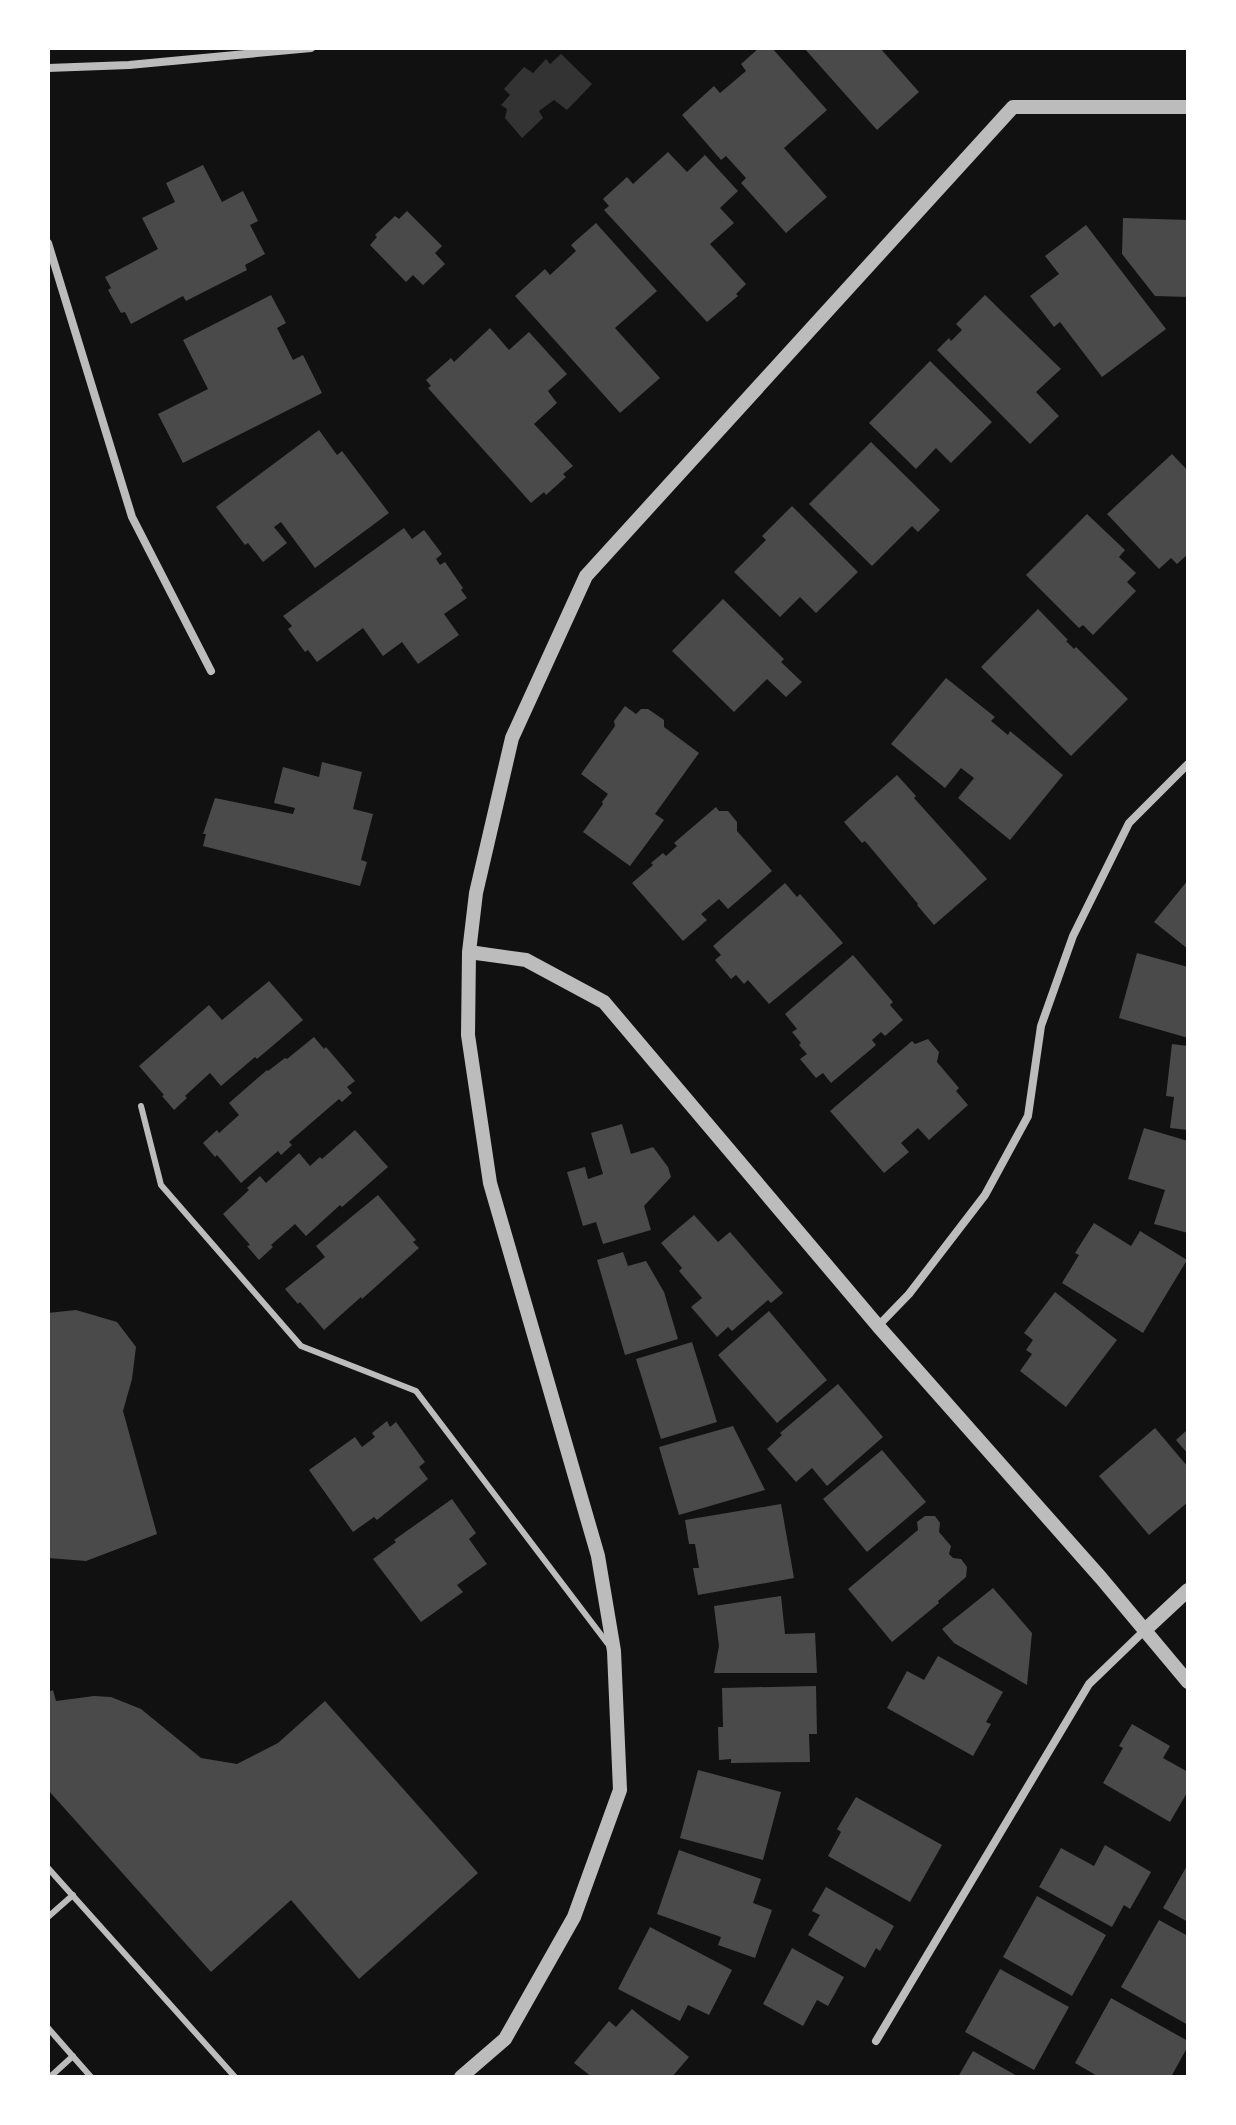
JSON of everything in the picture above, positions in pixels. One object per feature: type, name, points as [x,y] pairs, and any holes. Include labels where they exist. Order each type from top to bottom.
[{"type":"street","points":[[48,68],[129,65],[311,48]]},
{"type":"street","points":[[461,2077],[505,2039],[574,1917],[620,1790],[614,1651],[598,1556],[490,1183],[468,1035],[469,952],[476,893],[512,738],[586,576],[1013,107],[1188,107]]},
{"type":"street","points":[[48,243],[132,517],[211,671]]},
{"type":"street","points":[[878,1326],[909,1294],[985,1195],[1028,1116],[1041,1026],[1073,936],[1129,823],[1188,764]]},
{"type":"street","points":[[469,952],[526,960],[604,1002],[878,1326],[1188,1682]]},
{"type":"street","points":[[876,2041],[1089,1684],[1188,1590]]},
{"type":"lane","points":[[141,1106],[161,1185],[171,1197],[301,1346],[416,1391],[614,1651]]},
{"type":"lane","points":[[48,1868],[235,2077]]},
{"type":"lane","points":[[48,1917],[73,1895]]},
{"type":"lane","points":[[48,2028],[91,2077]]},
{"type":"lane","points":[[50,2077],[73,2056]]},
{"type":"shaded area","points":[[561,54],[592,84],[567,110],[554,100],[539,111],[543,118],[522,138],[505,118],[507,109],[501,105],[510,95],[504,89],[524,67],[533,73],[546,59],[550,64]]},
{"type":"building","points":[[759,48],[772,48],[827,110],[784,148],[827,197],[786,233],[741,183],[746,178],[726,156],[721,160],[682,115],[714,86],[720,93],[746,71],[741,64]]},
{"type":"building","points":[[804,48],[880,48],[919,92],[877,130]]},
{"type":"building","points":[[668,152],[687,172],[705,155],[738,191],[720,208],[734,223],[710,244],[746,284],[736,294],[738,296],[707,322],[604,210],[609,206],[603,199],[627,177],[633,184]]},
{"type":"building","points":[[203,165],[222,202],[243,191],[258,221],[250,225],[265,254],[245,265],[247,270],[186,301],[183,296],[131,324],[108,290],[111,288],[105,277],[158,249],[142,218],[175,202],[166,183]]},
{"type":"building","points":[[407,211],[442,246],[435,253],[445,264],[423,285],[413,275],[406,282],[370,245],[377,237],[375,235],[395,216],[399,219]]},
{"type":"building","points":[[1123,218],[1188,220],[1188,297],[1155,296],[1122,254]]},
{"type":"building","points":[[596,223],[657,291],[615,328],[660,378],[620,413],[515,296],[545,269],[550,275],[576,251],[571,245]]},
{"type":"building","points":[[1086,225],[1166,329],[1102,377],[1060,322],[1054,327],[1030,296],[1059,274],[1045,256]]},
{"type":"building","points":[[271,295],[286,323],[277,328],[293,360],[303,355],[322,393],[183,463],[158,414],[208,389],[183,340]]},
{"type":"building","points":[[985,295],[1061,369],[1036,392],[1059,416],[1030,444],[937,350],[962,330],[956,324]]},
{"type":"building","points":[[490,328],[509,350],[529,332],[567,374],[548,391],[557,403],[534,424],[573,466],[546,495],[544,492],[531,503],[428,388],[431,386],[426,380],[451,358],[454,362]]},
{"type":"building","points":[[930,361],[992,422],[951,463],[936,448],[916,469],[869,423]]},
{"type":"building","points":[[319,430],[337,455],[342,451],[389,513],[315,568],[281,522],[274,527],[287,543],[263,562],[248,543],[245,545],[216,507]]},
{"type":"building","points":[[871,442],[940,510],[918,532],[912,526],[872,566],[809,504]]},
{"type":"building","points":[[1172,454],[1188,471],[1188,554],[1177,564],[1171,558],[1159,569],[1107,514]]},
{"type":"building","points":[[792,506],[858,572],[816,613],[800,597],[780,617],[734,572],[766,540],[762,536]]},
{"type":"building","points":[[1087,514],[1125,550],[1119,557],[1136,573],[1127,582],[1136,591],[1093,635],[1083,625],[1079,628],[1026,575]]},
{"type":"building","points":[[404,528],[412,539],[424,530],[442,554],[436,559],[440,565],[445,562],[463,588],[461,590],[467,598],[444,614],[459,635],[418,664],[402,642],[383,656],[363,628],[317,662],[308,650],[305,652],[288,629],[292,626],[283,616]]},
{"type":"building","points":[[723,599],[784,659],[781,662],[802,682],[786,697],[767,679],[734,712],[672,651]]},
{"type":"building","points":[[1038,609],[1074,649],[1076,647],[1128,699],[1071,756],[981,667]]},
{"type":"building","points":[[946,678],[995,717],[991,721],[1008,735],[1010,731],[1063,775],[1010,840],[958,798],[974,778],[961,768],[945,788],[891,744]]},
{"type":"building","points":[[625,706],[636,714],[641,709],[648,709],[664,720],[664,727],[699,753],[655,814],[664,820],[630,866],[583,832],[608,794],[581,774],[615,726],[614,721]]},
{"type":"building","points":[[322,762],[362,772],[353,809],[373,814],[361,860],[367,862],[360,886],[203,846],[206,834],[203,834],[215,798],[293,814],[295,808],[274,803],[283,767],[319,777]]},
{"type":"building","points":[[897,775],[987,879],[934,925],[865,841],[862,843],[844,822]]},
{"type":"building","points":[[716,807],[719,811],[728,811],[737,822],[737,831],[772,871],[728,909],[719,899],[701,914],[707,920],[683,941],[632,883],[663,853],[666,856],[677,846],[674,843]]},
{"type":"building","points":[[1188,880],[1188,949],[1154,922]]},
{"type":"building","points":[[785,883],[797,897],[800,894],[843,943],[769,1004],[748,980],[744,984],[736,975],[731,979],[715,960],[721,955],[713,946]]},
{"type":"building","points":[[1137,953],[1188,967],[1188,1038],[1119,1018]]},
{"type":"building","points":[[853,955],[893,1002],[890,1005],[903,1020],[885,1036],[881,1032],[872,1040],[876,1045],[831,1083],[823,1073],[816,1078],[800,1059],[807,1054],[792,1032],[797,1029],[785,1014]]},
{"type":"building","points":[[269,981],[303,1020],[221,1086],[210,1073],[174,1110],[139,1066],[209,1005],[222,1020]]},
{"type":"building","points":[[314,1037],[355,1081],[347,1087],[352,1093],[342,1102],[339,1099],[289,1142],[292,1145],[281,1155],[278,1151],[241,1183],[203,1143],[239,1115],[229,1103],[267,1070],[287,1059]]},
{"type":"building","points":[[928,1039],[939,1052],[937,1062],[959,1088],[956,1091],[968,1105],[929,1140],[918,1128],[901,1143],[909,1152],[884,1173],[830,1111],[912,1041],[915,1044]]},
{"type":"building","points":[[1172,1044],[1188,1046],[1188,1130],[1170,1128],[1174,1097],[1166,1096]]},
{"type":"building","points":[[622,1124],[631,1154],[653,1147],[668,1167],[671,1177],[644,1206],[651,1230],[603,1244],[596,1222],[583,1226],[567,1172],[585,1167],[588,1179],[603,1174],[591,1133]]},
{"type":"building","points":[[1144,1128],[1188,1141],[1188,1233],[1154,1224],[1165,1190],[1128,1179]]},
{"type":"building","points":[[355,1130],[388,1167],[306,1236],[295,1224],[259,1260],[223,1214],[260,1176],[266,1183],[299,1153],[310,1166]]},
{"type":"building","points":[[378,1195],[416,1240],[413,1242],[419,1248],[324,1330],[285,1289],[325,1257],[316,1246]]},
{"type":"building","points":[[694,1215],[718,1242],[730,1232],[783,1293],[771,1303],[768,1300],[732,1331],[728,1327],[717,1337],[691,1307],[702,1298],[661,1243]]},
{"type":"building","points":[[1094,1223],[1131,1246],[1140,1231],[1187,1260],[1143,1333],[1062,1283],[1079,1255],[1075,1253]]},
{"type":"building","points":[[623,1252],[628,1266],[646,1261],[664,1292],[678,1339],[625,1355],[597,1260]]},
{"type":"building","points":[[1055,1292],[1117,1340],[1066,1407],[1020,1371],[1032,1354],[1026,1350],[1033,1340],[1024,1333]]},
{"type":"building","points":[[76,1310],[117,1322],[136,1347],[132,1379],[123,1411],[157,1534],[86,1561],[48,1558],[48,1313]]},
{"type":"building","points":[[769,1311],[827,1380],[777,1423],[718,1355]]},
{"type":"building","points":[[692,1342],[717,1422],[661,1439],[636,1359]]},
{"type":"building","points":[[838,1384],[883,1437],[827,1486],[812,1468],[796,1482],[767,1449],[782,1435],[780,1433]]},
{"type":"building","points":[[387,1421],[390,1427],[396,1422],[425,1462],[419,1467],[428,1479],[377,1520],[374,1517],[353,1532],[309,1470],[355,1437],[362,1447],[375,1437],[372,1433]]},
{"type":"building","points":[[733,1426],[765,1490],[679,1515],[659,1447]]},
{"type":"building","points":[[1155,1428],[1188,1467],[1188,1502],[1149,1535],[1099,1476]]},
{"type":"building","points":[[1188,1429],[1188,1454],[1176,1440]]},
{"type":"building","points":[[882,1450],[926,1502],[867,1552],[823,1499]]},
{"type":"building","points":[[452,1499],[476,1533],[469,1539],[487,1564],[457,1585],[463,1592],[421,1622],[373,1559],[396,1542],[394,1540]]},
{"type":"building","points":[[781,1504],[794,1578],[698,1595],[693,1568],[699,1568],[695,1544],[689,1544],[685,1520]]},
{"type":"building","points":[[925,1516],[935,1516],[940,1523],[939,1532],[951,1546],[949,1554],[961,1559],[967,1567],[966,1577],[892,1642],[848,1589],[918,1530],[917,1522]]},
{"type":"building","points":[[993,1588],[1032,1633],[1027,1685],[954,1643],[942,1629]]},
{"type":"building","points":[[781,1596],[785,1634],[815,1633],[817,1673],[714,1673],[719,1646],[714,1606]]},
{"type":"building","points":[[938,1656],[1003,1692],[986,1722],[991,1724],[973,1756],[887,1708],[907,1671],[924,1680]]},
{"type":"building","points":[[816,1686],[817,1734],[809,1734],[810,1762],[731,1763],[731,1759],[719,1760],[718,1727],[723,1727],[722,1688]]},
{"type":"building","points":[[53,1690],[56,1701],[111,1697],[141,1709],[201,1758],[237,1764],[278,1743],[325,1701],[478,1873],[359,1979],[291,1900],[211,1972],[48,1790],[48,1692]]},
{"type":"building","points":[[1132,1724],[1170,1746],[1163,1758],[1188,1772],[1188,1791],[1170,1822],[1103,1783],[1123,1748],[1119,1746]]},
{"type":"building","points":[[698,1770],[781,1792],[763,1860],[680,1838]]},
{"type":"building","points":[[856,1797],[942,1845],[910,1902],[828,1856],[841,1832],[837,1829]]},
{"type":"building","points":[[1105,1845],[1151,1872],[1130,1909],[1124,1905],[1112,1927],[1039,1887],[1061,1848],[1094,1866]]},
{"type":"building","points":[[679,1850],[761,1879],[753,1903],[772,1910],[755,1958],[718,1945],[721,1937],[657,1914]]},
{"type":"building","points":[[1188,1864],[1188,1922],[1163,1908]]},
{"type":"building","points":[[826,1887],[894,1926],[880,1951],[876,1948],[865,1968],[808,1935],[820,1915],[812,1911]]},
{"type":"building","points":[[1037,1896],[1106,1935],[1072,1996],[1003,1957]]},
{"type":"building","points":[[1159,1920],[1188,1936],[1188,2025],[1121,1987]]},
{"type":"building","points":[[650,1927],[732,1970],[709,2015],[688,2005],[680,2021],[618,1989]]},
{"type":"building","points":[[792,1948],[844,1977],[828,2006],[817,2000],[803,2026],[763,2004]]},
{"type":"building","points":[[1000,1969],[1069,2007],[1034,2070],[965,2032]]},
{"type":"building","points":[[1111,1998],[1188,2041],[1171,2077],[1099,2077],[1075,2063]]},
{"type":"building","points":[[632,2009],[689,2057],[672,2077],[592,2077],[574,2063],[609,2021],[616,2027]]},
{"type":"building","points":[[973,2051],[1019,2077],[958,2077]]}]
